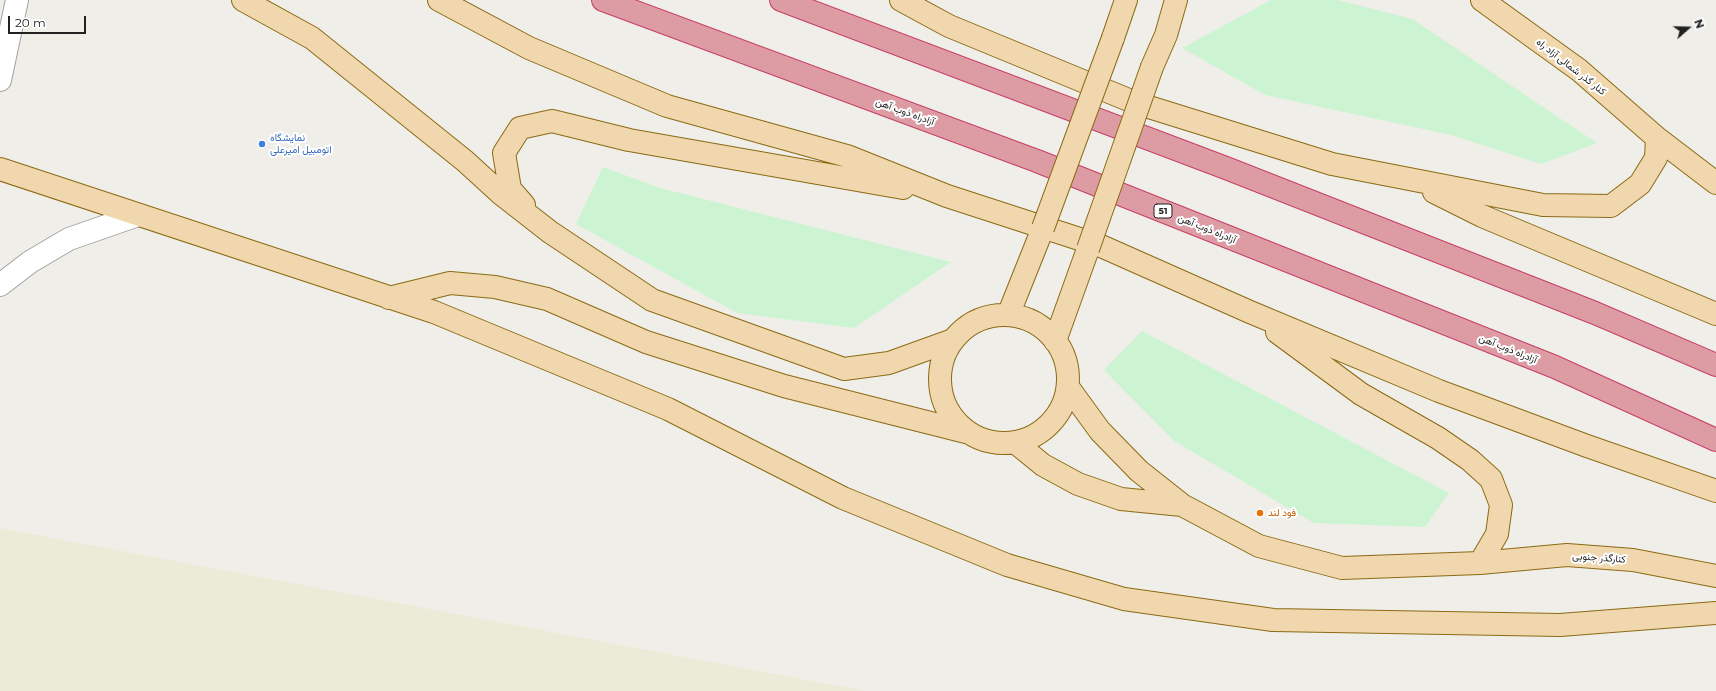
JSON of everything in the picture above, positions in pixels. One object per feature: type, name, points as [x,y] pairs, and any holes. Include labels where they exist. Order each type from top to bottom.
[{"type":"highway","name":"آزادراه ذوب آهن","points":[[602,0],[1036,161],[1555,367],[1716,440]]},
{"type":"highway","points":[[781,0],[1234,171],[1595,313],[1716,365]]},
{"type":"main road","points":[[243,0],[312,38],[465,161],[500,194],[550,232],[652,300],[844,369],[889,363],[950,341],[976,318],[1009,313],[1041,325],[1063,351],[1068,387],[1057,417],[1031,439],[1016,443],[998,444],[966,432],[784,386],[646,342],[547,300],[495,287],[450,283],[389,298]]},
{"type":"main road","points":[[439,0],[529,48],[667,106],[847,156],[947,196],[1101,246],[1250,312],[1439,391],[1587,446],[1716,491]]},
{"type":"main road","points":[[901,0],[949,26],[1136,103],[1332,164],[1543,205],[1611,206],[1640,184],[1656,158],[1657,138]]},
{"type":"main road","points":[[1009,313],[1043,228],[1126,0]]},
{"type":"main road","points":[[1055,341],[1152,68],[1166,36],[1176,0]]},
{"type":"main road","name":"کنار گذر شمالی آزاد راه","points":[[1482,0],[1579,70],[1657,138],[1716,183]]},
{"type":"main road","points":[[550,232],[510,189],[504,153],[520,128],[552,121],[629,140],[947,196]]},
{"type":"main road","points":[[0,169],[434,312],[668,409],[843,498],[1007,565],[1124,599],[1273,620],[1560,625],[1716,613]]},
{"type":"main road","points":[[1410,179],[1482,216],[1716,314]]},
{"type":"main road","points":[[1250,312],[1361,394],[1438,438],[1470,460],[1491,480],[1501,506],[1497,534],[1480,562]]},
{"type":"main road","points":[[950,341],[938,372],[944,406],[966,432]]},
{"type":"main road","points":[[1068,387],[1100,431],[1139,471],[1182,505]]},
{"type":"main road","points":[[1016,443],[1043,464],[1078,484],[1121,499],[1182,505]]},
{"type":"main road","name":"کنارگذر جنوبی","points":[[1182,505],[1259,546],[1342,568],[1480,562],[1567,556],[1633,560],[1716,576]]},
{"type":"street","points":[[0,80],[17,0]]},
{"type":"street","points":[[0,285],[30,262],[69,239],[138,215]]},
{"type":"green space","points":[[1271,0],[1338,0],[1412,19],[1597,143],[1541,164],[1451,135],[1265,95],[1182,48]]},
{"type":"green space","points":[[603,167],[660,188],[951,262],[854,328],[737,313],[576,224]]},
{"type":"green space","points":[[1142,331],[1449,493],[1425,527],[1314,523],[1174,441],[1104,370]]},
{"type":"green space","points":[[0,528],[865,691],[0,691]]},
{"type":"place","name":"نمایشگاه اتومبیل امیرعلی","points":[[262,144]]},
{"type":"place","name":"فود لند","points":[[1260,513]]}]
